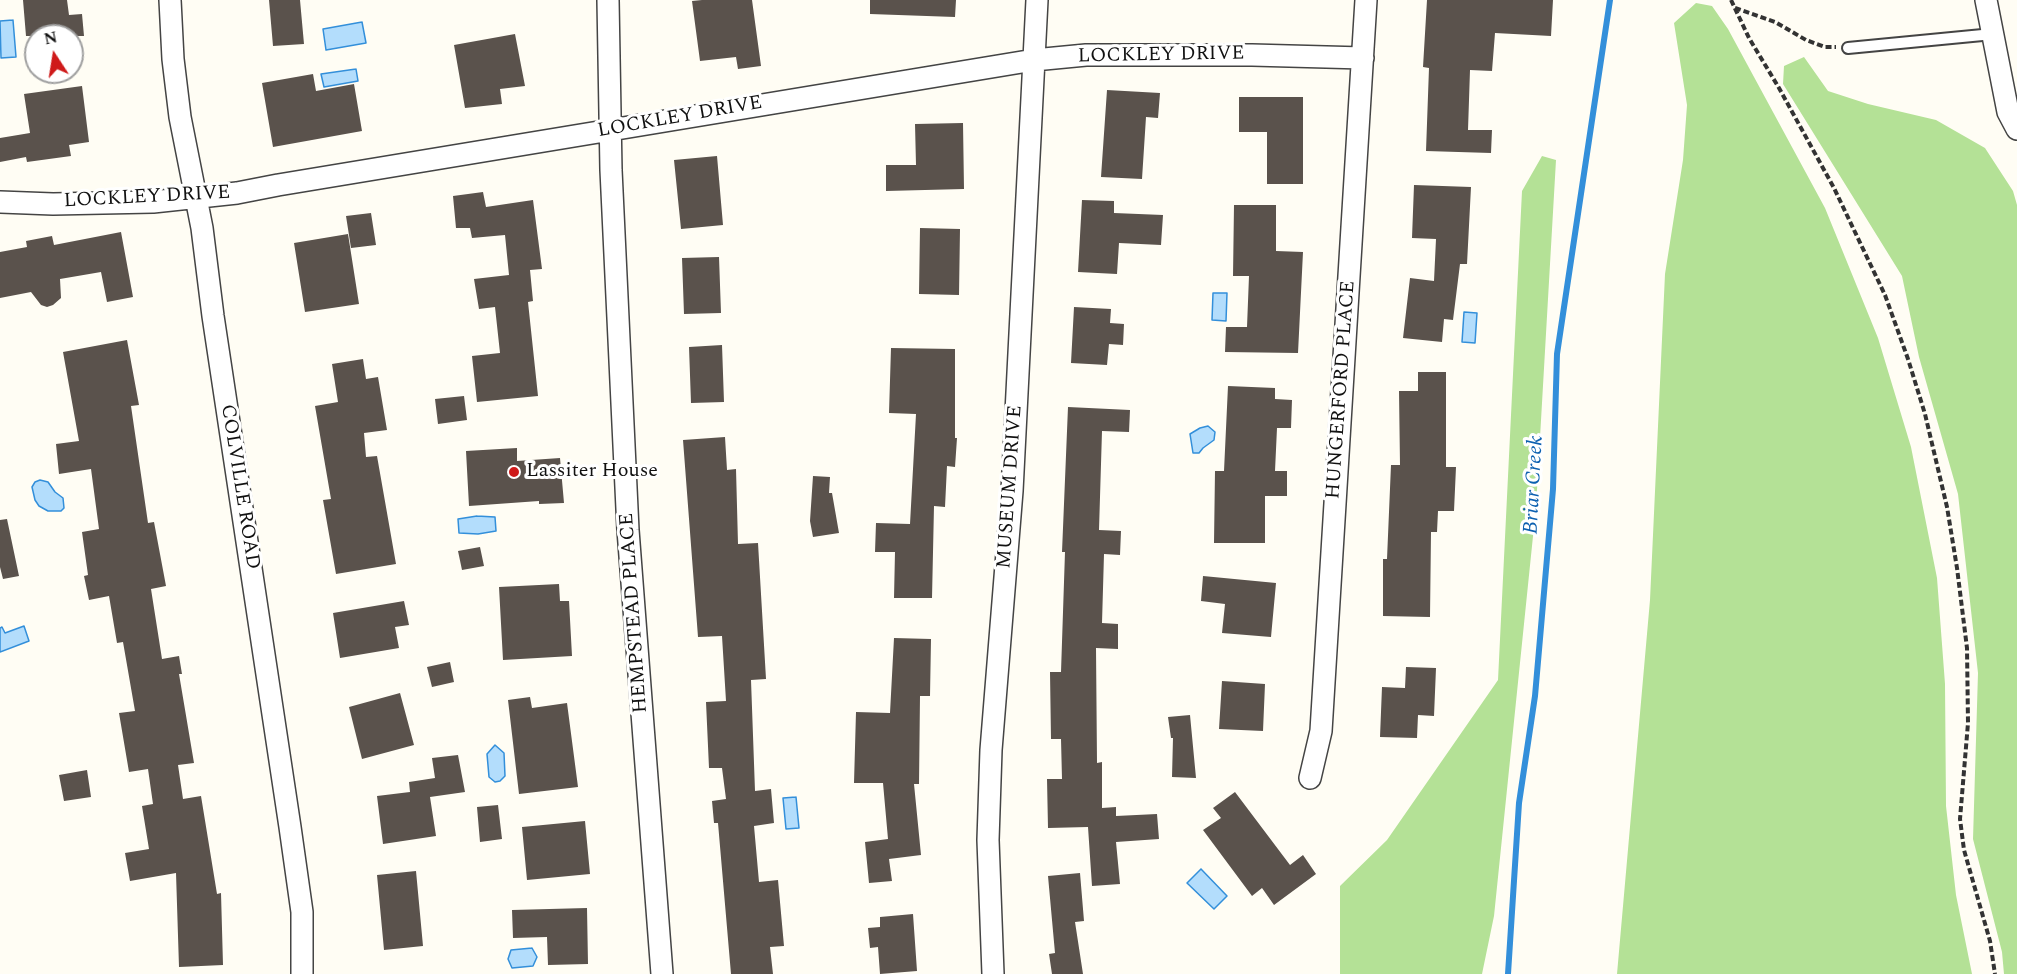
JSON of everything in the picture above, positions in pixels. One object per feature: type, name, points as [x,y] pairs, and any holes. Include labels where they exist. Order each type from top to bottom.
[{"type":"street","name":"COLVILLE ROAD","points":[[170,0],[173,59],[180,117],[196,199],[290,820],[302,912],[302,974]]},
{"type":"street","name":"HEMPSTEAD PLACE","points":[[608,0],[610,130],[628,530],[662,974]]},
{"type":"street","name":"MUSEUM DRIVE","points":[[993,974],[988,840],[991,750],[1012,491],[1037,0]]},
{"type":"street","name":"HUNGERFORD PLACE","points":[[1310,778],[1321,731],[1366,0]]},
{"type":"street","points":[[1986,0],[2008,112],[2017,129]]},
{"type":"street","name":"LOCKLEY DRIVE","points":[[0,202],[53,204],[196,199],[997,64],[1034,60],[1110,55],[1363,58]]},
{"type":"lane","points":[[1848,48],[1993,34]]},
{"type":"path","points":[[1731,0],[1749,38],[1834,188],[1885,296],[1925,414],[1947,507],[1958,568],[1967,648],[1968,723],[1960,819],[1964,850],[1985,922],[1995,974]]},
{"type":"path","points":[[1734,8],[1775,22],[1815,44],[1848,48]]},
{"type":"green space","points":[[1696,3],[1712,6],[1728,29],[1825,208],[1878,338],[1911,447],[1937,578],[1945,684],[1946,806],[1956,895],[1972,974],[1617,974],[1650,600],[1665,274],[1683,160],[1687,105],[1674,23]]},
{"type":"green space","points":[[1804,57],[1828,91],[1868,104],[1936,120],[1985,148],[2013,191],[2017,205],[2017,974],[2004,974],[2002,952],[1973,839],[1978,673],[1958,494],[1919,357],[1902,276],[1783,84],[1784,66]]},
{"type":"green space","points":[[1542,156],[1556,160],[1536,507],[1494,916],[1482,974],[1340,974],[1340,886],[1387,840],[1498,680],[1522,191]]},
{"type":"water","points":[[13,20],[16,57],[1,58],[0,21]]},
{"type":"water","points":[[362,22],[366,43],[326,50],[323,29]]},
{"type":"water","points":[[356,69],[358,81],[324,87],[321,74]]},
{"type":"water","points":[[1213,293],[1227,293],[1226,321],[1212,320]]},
{"type":"water","points":[[1464,312],[1477,313],[1475,343],[1462,342]]},
{"type":"water","points":[[1208,426],[1215,432],[1214,440],[1199,453],[1193,453],[1190,434]]},
{"type":"water","points":[[40,480],[48,482],[63,498],[64,508],[61,511],[48,511],[39,506],[32,487]]},
{"type":"water","points":[[477,516],[495,517],[496,531],[478,534],[459,533],[458,519]]},
{"type":"water","points":[[24,626],[29,641],[0,652],[0,628],[2,627],[5,633]]},
{"type":"water","points":[[495,745],[504,753],[505,776],[495,782],[489,777],[487,754]]},
{"type":"water","points":[[796,797],[799,828],[786,829],[783,798]]},
{"type":"water","points":[[1201,869],[1227,896],[1214,909],[1187,883]]},
{"type":"water","points":[[532,948],[537,957],[533,966],[512,968],[508,959],[511,950]]},
{"type":"building","points":[[23,0],[67,0],[69,15],[82,14],[83,24],[25,24]]},
{"type":"building","points":[[269,0],[300,0],[304,44],[273,46]]},
{"type":"building","points":[[752,0],[761,66],[738,69],[736,57],[700,61],[692,1]]},
{"type":"building","points":[[870,0],[956,0],[955,17],[870,14]]},
{"type":"building","points":[[1427,0],[1553,0],[1551,36],[1495,33],[1492,71],[1470,70],[1468,130],[1492,130],[1491,153],[1426,151],[1429,68],[1423,67]]},
{"type":"building","points":[[515,34],[525,86],[500,89],[502,104],[465,108],[454,45]]},
{"type":"building","points":[[313,74],[316,91],[354,84],[362,131],[273,147],[262,83]]},
{"type":"building","points":[[82,86],[89,142],[69,145],[71,156],[27,162],[26,157],[0,162],[0,138],[30,133],[24,94]]},
{"type":"building","points":[[1107,90],[1160,93],[1158,118],[1146,117],[1142,179],[1101,177]]},
{"type":"building","points":[[1239,97],[1303,97],[1303,184],[1267,184],[1267,132],[1239,132]]},
{"type":"building","points":[[963,123],[964,189],[886,191],[886,165],[916,165],[915,124]]},
{"type":"building","points":[[717,156],[723,225],[681,229],[674,160]]},
{"type":"building","points":[[1414,185],[1471,187],[1467,264],[1460,264],[1453,320],[1444,319],[1442,342],[1403,338],[1410,278],[1434,281],[1436,239],[1412,238]]},
{"type":"building","points":[[483,192],[486,207],[533,200],[542,269],[530,270],[533,301],[528,302],[538,396],[477,402],[472,356],[500,353],[495,307],[479,309],[474,279],[509,275],[505,235],[472,238],[470,228],[456,228],[453,196]]},
{"type":"building","points":[[1082,200],[1114,201],[1114,213],[1163,215],[1161,245],[1119,243],[1117,274],[1078,272]]},
{"type":"building","points":[[1234,205],[1276,205],[1276,251],[1303,252],[1298,353],[1225,352],[1226,327],[1247,327],[1249,276],[1233,276]]},
{"type":"building","points":[[371,213],[376,245],[351,248],[346,216]]},
{"type":"building","points":[[920,228],[960,229],[959,295],[919,294]]},
{"type":"building","points":[[121,232],[133,297],[107,302],[101,272],[60,279],[61,298],[47,307],[41,305],[31,292],[0,298],[0,252],[27,247],[26,241],[52,236],[54,245]]},
{"type":"building","points":[[348,234],[359,304],[305,312],[294,243]]},
{"type":"building","points":[[719,257],[721,313],[684,314],[682,258]]},
{"type":"building","points":[[1074,307],[1111,309],[1110,323],[1124,324],[1123,345],[1109,344],[1107,365],[1071,363]]},
{"type":"building","points":[[127,340],[139,405],[131,406],[148,523],[154,522],[166,586],[151,589],[162,659],[179,656],[182,674],[179,674],[194,763],[178,765],[183,799],[201,796],[217,894],[221,893],[223,965],[179,967],[176,873],[130,881],[125,853],[149,849],[142,806],[153,804],[148,769],[129,772],[119,713],[135,711],[123,642],[117,643],[109,596],[89,600],[84,576],[88,575],[82,532],[99,529],[91,469],[59,474],[56,444],[79,441],[63,352]]},
{"type":"building","points":[[722,345],[724,402],[691,403],[689,347]]},
{"type":"building","points":[[891,348],[955,349],[955,438],[957,438],[955,467],[947,466],[945,507],[934,506],[932,598],[894,598],[895,552],[875,552],[876,523],[910,524],[916,414],[889,413]]},
{"type":"building","points":[[363,359],[366,379],[378,377],[387,430],[364,433],[366,457],[377,456],[396,564],[336,574],[323,500],[331,499],[315,406],[338,402],[332,364]]},
{"type":"building","points":[[1418,372],[1446,372],[1446,467],[1456,467],[1454,511],[1438,511],[1437,532],[1431,532],[1430,617],[1383,616],[1383,559],[1387,559],[1391,465],[1400,465],[1399,391],[1418,391]]},
{"type":"building","points":[[1228,386],[1275,388],[1275,399],[1292,400],[1291,428],[1277,428],[1275,471],[1287,471],[1287,496],[1265,496],[1265,543],[1214,543],[1215,471],[1224,471]]},
{"type":"building","points":[[464,396],[467,420],[438,424],[435,399]]},
{"type":"building","points":[[1068,407],[1130,410],[1129,432],[1102,431],[1099,530],[1121,531],[1120,555],[1104,554],[1102,623],[1118,624],[1118,649],[1096,648],[1097,763],[1102,762],[1102,808],[1116,807],[1116,816],[1157,814],[1159,839],[1116,842],[1120,884],[1092,886],[1088,827],[1048,828],[1047,779],[1062,779],[1061,739],[1051,739],[1050,672],[1061,672],[1065,552],[1062,552]]},
{"type":"building","points":[[725,437],[727,470],[736,469],[738,544],[758,543],[766,679],[751,680],[755,791],[771,789],[774,823],[754,826],[759,882],[778,880],[784,946],[770,947],[773,974],[731,974],[718,823],[714,823],[712,801],[726,799],[722,768],[709,768],[706,702],[726,701],[722,636],[698,637],[683,440]]},
{"type":"building","name":"Lassiter House","points":[[517,448],[517,461],[560,458],[564,503],[539,504],[539,501],[469,506],[466,451]]},
{"type":"building","points":[[813,476],[830,477],[829,493],[832,493],[839,533],[813,537],[810,521]]},
{"type":"building","points":[[7,519],[19,576],[3,579],[0,567],[0,520]]},
{"type":"building","points":[[480,547],[484,566],[462,570],[458,551]]},
{"type":"building","points":[[1203,576],[1276,583],[1271,637],[1222,633],[1225,604],[1201,601]]},
{"type":"building","points":[[559,584],[560,601],[569,601],[572,656],[503,660],[499,587]]},
{"type":"building","points":[[404,601],[409,625],[395,627],[399,648],[340,658],[333,613]]},
{"type":"building","points":[[894,638],[931,639],[930,696],[920,696],[919,784],[914,784],[921,855],[889,859],[892,881],[869,883],[865,842],[888,839],[883,783],[854,783],[856,712],[890,713]]},
{"type":"building","points":[[450,662],[454,682],[432,687],[427,667]]},
{"type":"building","points":[[1406,667],[1436,668],[1434,716],[1418,715],[1417,738],[1380,737],[1382,687],[1405,688]]},
{"type":"building","points":[[1222,681],[1265,684],[1263,731],[1219,729]]},
{"type":"building","points":[[400,693],[414,745],[362,759],[349,707]]},
{"type":"building","points":[[530,697],[532,708],[567,703],[578,787],[519,794],[508,700]]},
{"type":"building","points":[[1190,715],[1196,778],[1172,777],[1173,738],[1171,738],[1168,717]]},
{"type":"building","points":[[458,755],[465,792],[430,797],[436,836],[383,844],[377,796],[410,792],[409,782],[435,778],[432,758]]},
{"type":"building","points":[[87,770],[91,797],[64,801],[59,775]]},
{"type":"building","points":[[1235,792],[1290,865],[1303,855],[1316,874],[1274,905],[1262,888],[1252,896],[1203,830],[1221,818],[1213,808]]},
{"type":"building","points":[[498,805],[502,839],[480,842],[477,807]]},
{"type":"building","points":[[585,821],[590,874],[527,880],[522,827]]},
{"type":"building","points":[[416,871],[423,946],[384,950],[377,875]]},
{"type":"building","points":[[1080,873],[1084,921],[1075,922],[1083,974],[1052,974],[1049,954],[1055,953],[1048,876]]},
{"type":"building","points":[[587,908],[588,964],[548,965],[547,937],[513,938],[512,910]]},
{"type":"building","points":[[913,914],[917,971],[880,974],[878,947],[870,948],[868,928],[880,927],[880,917]]},
{"type":"waterway","name":"Briar Creek","points":[[1508,974],[1519,803],[1535,696],[1553,489],[1557,354],[1610,0]]},
{"type":"place","name":"Lassiter House","points":[[514,472]]}]
